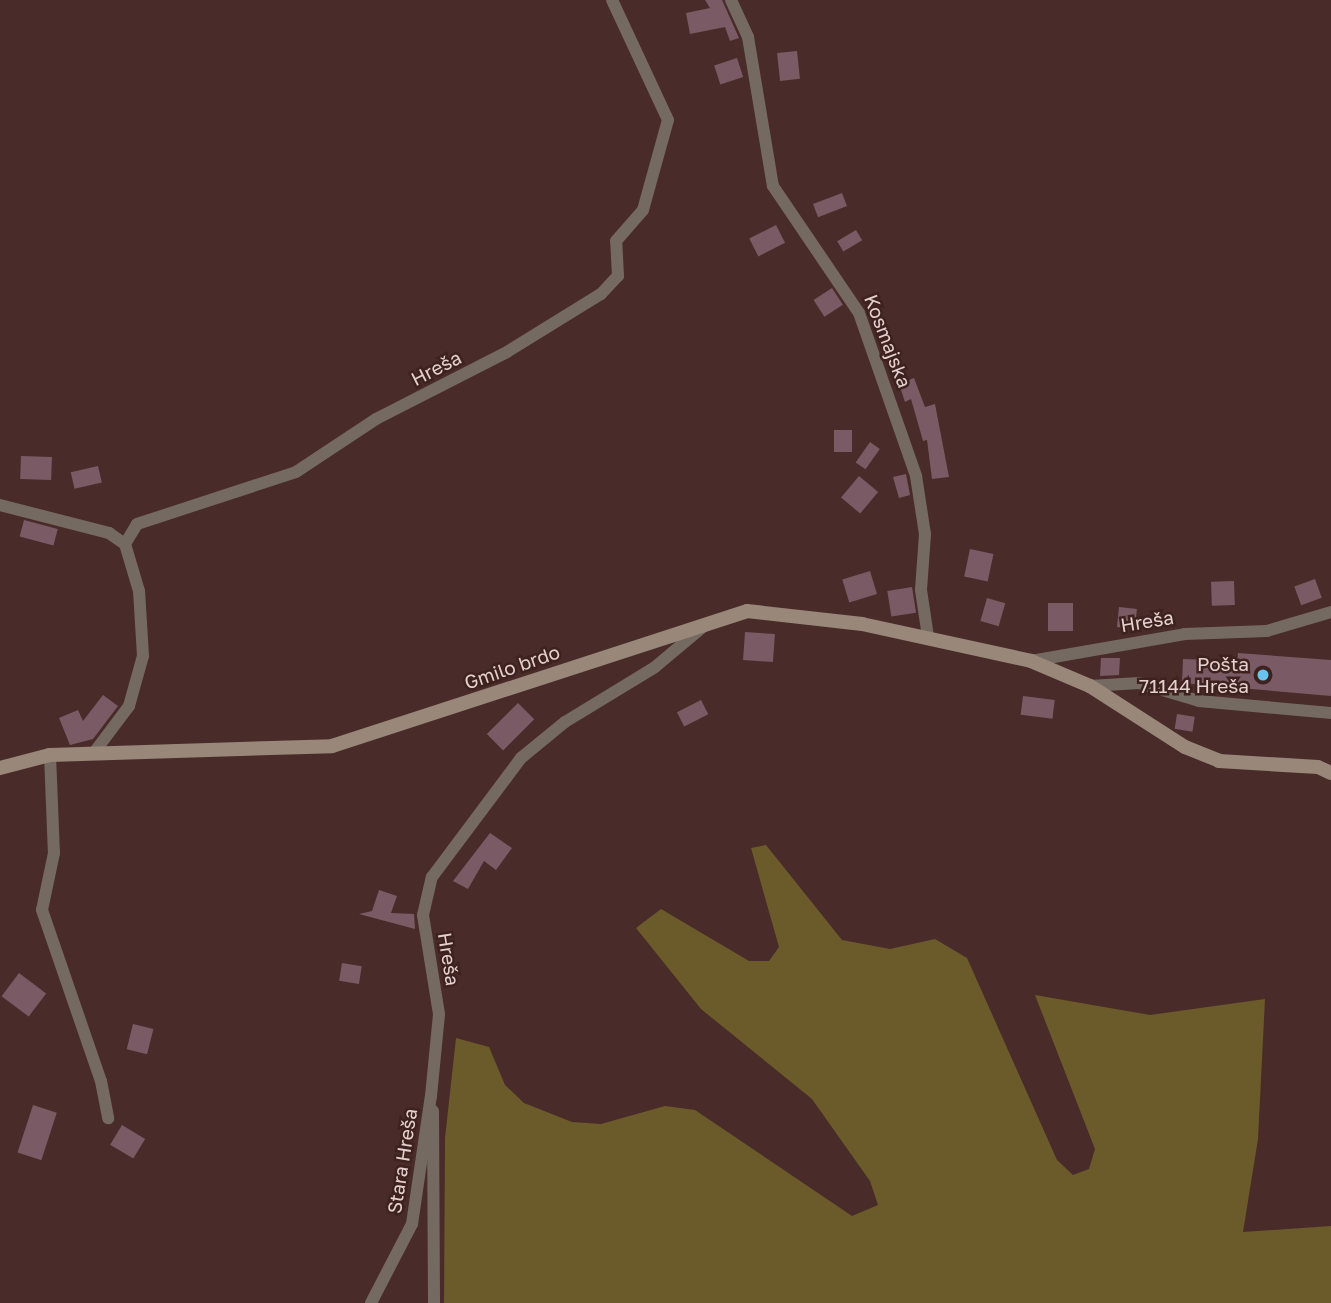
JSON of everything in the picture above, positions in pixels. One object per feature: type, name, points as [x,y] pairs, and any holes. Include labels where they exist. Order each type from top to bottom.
[{"type":"main road","name":"Gmilo brdo","points":[[0,768],[50,755],[332,746],[711,620],[771,611],[928,637],[1031,662]]},
{"type":"main road","points":[[1031,662],[1090,686],[1185,747],[1219,761],[1318,767],[1331,773]]},
{"type":"street","name":"Hreša","points":[[125,544],[126,534],[146,519],[296,472],[376,419],[470,373],[601,294],[618,276],[616,241],[643,210],[667,132],[664,103],[612,0]]},
{"type":"street","name":"Kosmajska","points":[[731,0],[748,37],[774,186],[859,313],[916,476],[925,534],[921,590],[928,637]]},
{"type":"street","points":[[0,505],[109,533],[125,544],[145,625],[143,656],[128,706],[93,754]]},
{"type":"street","name":"Hreša","points":[[1031,662],[1185,634],[1267,631],[1331,612]]},
{"type":"street","name":"Hreša","points":[[431,1096],[439,1014],[423,915],[432,877],[521,758],[565,722],[656,667],[711,620]]},
{"type":"street","points":[[1090,686],[1139,683],[1199,701],[1331,713]]},
{"type":"street","points":[[50,755],[54,853],[42,910],[101,1081],[108,1118]]},
{"type":"street","name":"Stara Hreša","points":[[371,1303],[412,1224],[431,1096]]},
{"type":"street","name":"Stara Hreša","points":[[431,1096],[437,1140],[434,1303]]},
{"type":"shaded area","points":[[766,845],[842,940],[890,949],[935,939],[967,958],[1057,1160],[1073,1175],[1089,1169],[1095,1149],[1035,995],[1150,1015],[1265,999],[1258,1139],[1243,1232],[1331,1226],[1331,1303],[444,1303],[445,1138],[456,1038],[489,1047],[505,1085],[524,1103],[572,1122],[601,1124],[665,1106],[695,1110],[852,1216],[878,1205],[870,1181],[812,1099],[701,1009],[636,928],[661,909],[749,961],[769,961],[779,947],[751,848]]},
{"type":"building","points":[[705,0],[722,0],[739,38],[730,41],[725,27],[690,34],[686,13],[710,8]]},
{"type":"building","points":[[797,51],[800,79],[780,81],[777,53]]},
{"type":"building","points":[[737,58],[743,77],[720,84],[714,65]]},
{"type":"building","points":[[842,193],[847,206],[818,217],[813,204]]},
{"type":"building","points":[[776,225],[785,243],[758,256],[749,239]]},
{"type":"building","points":[[856,230],[862,240],[843,252],[837,241]]},
{"type":"building","points":[[832,288],[843,305],[824,317],[814,300]]},
{"type":"building","points":[[914,378],[925,407],[935,404],[949,477],[932,479],[927,440],[923,441],[911,399],[905,402],[899,384]]},
{"type":"building","points":[[834,430],[852,430],[852,452],[834,452]]},
{"type":"building","points":[[870,442],[880,449],[865,469],[856,462]]},
{"type":"building","points":[[21,456],[52,457],[51,480],[20,479]]},
{"type":"building","points":[[98,466],[102,483],[75,489],[71,472]]},
{"type":"building","points":[[906,474],[910,495],[899,498],[893,477]]},
{"type":"building","points":[[859,476],[878,492],[860,514],[841,497]]},
{"type":"building","points":[[24,520],[58,529],[53,545],[20,536]]},
{"type":"building","points":[[970,549],[993,554],[988,581],[964,576]]},
{"type":"building","points":[[870,571],[877,594],[849,602],[842,579]]},
{"type":"building","points":[[1315,579],[1322,598],[1301,605],[1294,587]]},
{"type":"building","points":[[1234,581],[1235,605],[1212,606],[1211,582]]},
{"type":"building","points":[[912,587],[916,613],[891,617],[887,591]]},
{"type":"building","points":[[987,598],[1005,603],[999,626],[980,621]]},
{"type":"building","points":[[1048,603],[1073,603],[1073,631],[1048,631]]},
{"type":"building","points":[[1119,607],[1137,609],[1135,629],[1117,627]]},
{"type":"building","points":[[745,632],[775,634],[773,662],[743,660]]},
{"type":"building","points":[[1238,653],[1331,660],[1331,696],[1182,683],[1183,659],[1237,661]]},
{"type":"building","points":[[1101,658],[1120,658],[1119,675],[1100,676]]},
{"type":"building","points":[[103,695],[118,706],[93,739],[70,745],[59,718],[78,710],[83,721]]},
{"type":"building","points":[[1023,696],[1055,700],[1052,719],[1021,715]]},
{"type":"building","points":[[701,700],[708,714],[684,727],[677,712]]},
{"type":"building","points":[[518,703],[534,719],[503,750],[487,734]]},
{"type":"building","points":[[1177,714],[1195,717],[1192,732],[1175,729]]},
{"type":"building","points":[[490,833],[512,848],[496,870],[484,861],[468,889],[453,881]]},
{"type":"building","points":[[379,890],[397,896],[391,913],[414,914],[415,929],[359,914],[372,911]]},
{"type":"building","points":[[342,963],[362,966],[359,984],[339,981]]},
{"type":"building","points":[[19,973],[46,993],[29,1017],[2,996]]},
{"type":"building","points":[[133,1024],[153,1029],[147,1054],[127,1049]]},
{"type":"building","points":[[33,1105],[57,1113],[41,1160],[18,1153]]},
{"type":"building","points":[[122,1125],[145,1139],[133,1159],[110,1145]]},
{"type":"place","name":"Pošta 71144 Hreša","points":[[1263,675]]}]
